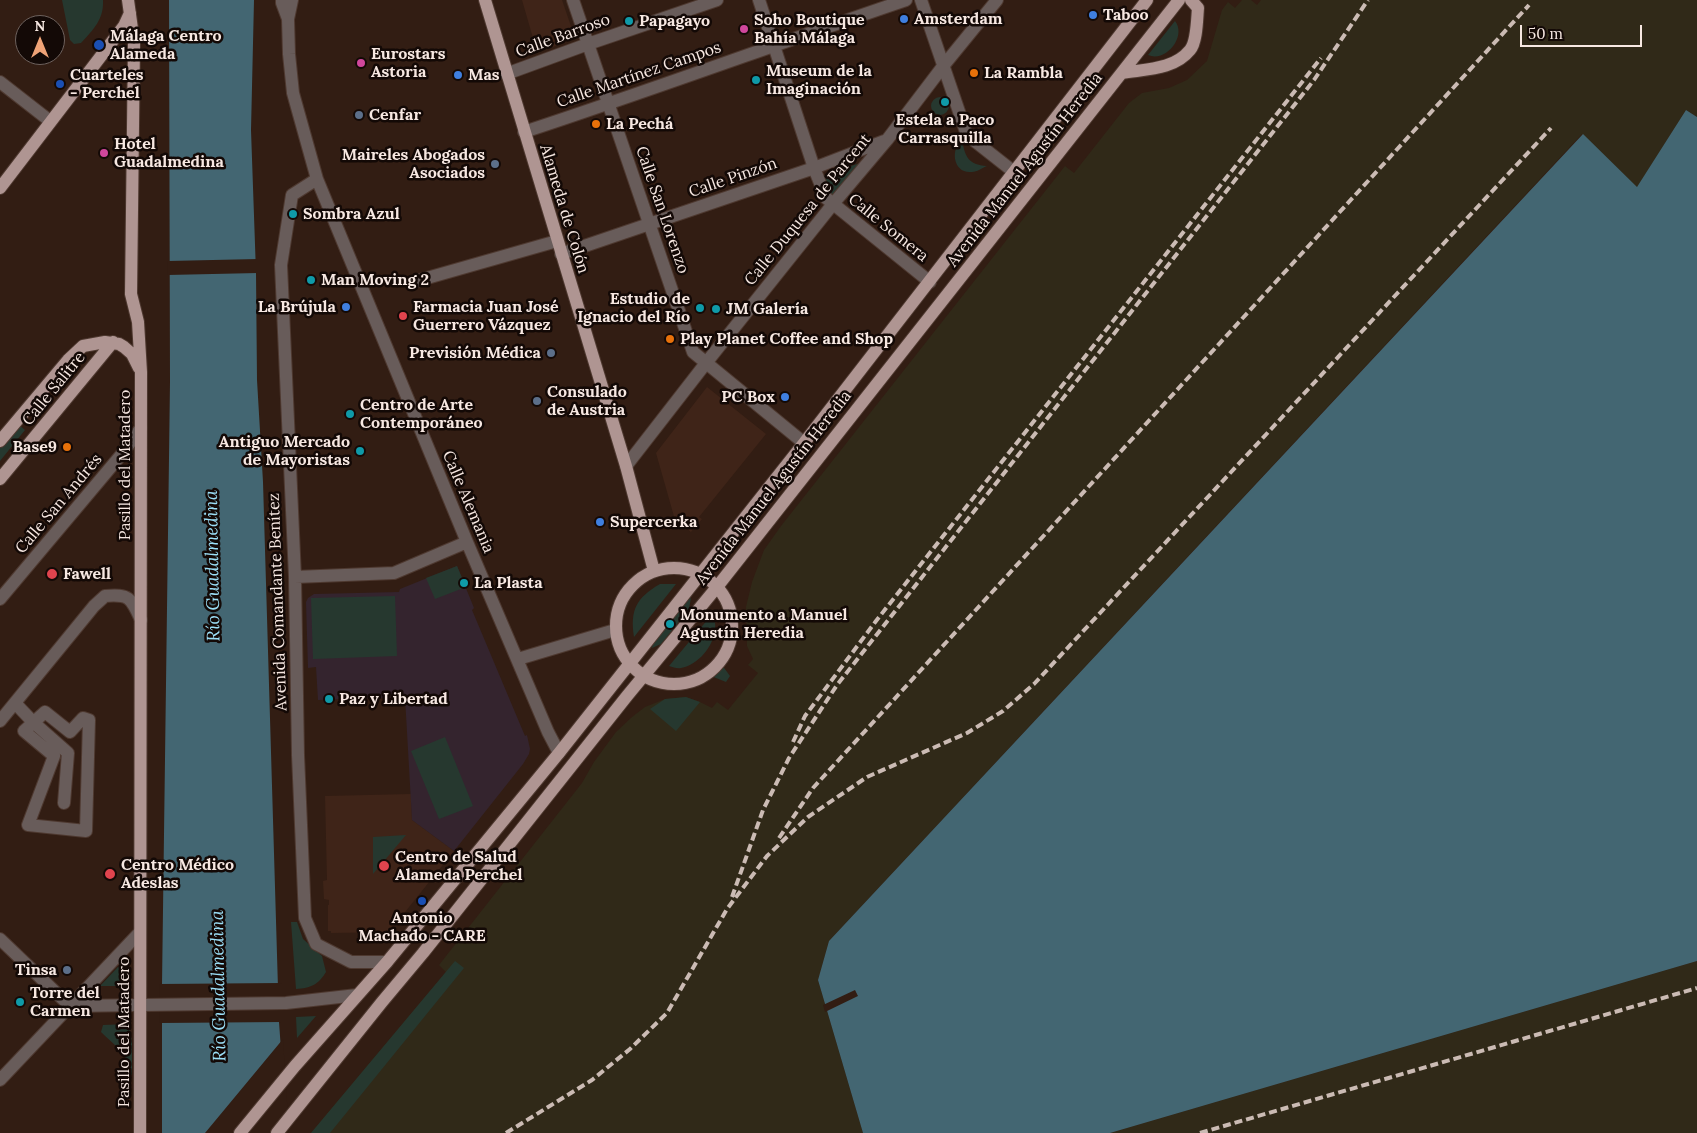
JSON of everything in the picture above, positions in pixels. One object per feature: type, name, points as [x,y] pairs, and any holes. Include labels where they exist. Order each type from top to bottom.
[{"type":"main road","name":"Alameda de Colón","points":[[484,0],[626,466],[654,571]]},
{"type":"main road","name":"Avenida Manuel Agustín Heredia","points":[[240,1133],[295,1066],[387,962],[559,753],[930,282],[1147,0]]},
{"type":"main road","name":"Avenida Manuel Agustín Heredia","points":[[277,1133],[429,946],[627,696],[717,587],[1179,0]]},
{"type":"main road","points":[[1122,73],[1172,65],[1191,49],[1196,30],[1198,8],[1191,0]]},
{"type":"main road","points":[[0,188],[124,26],[129,6]]},
{"type":"main road","name":"Pasillo del Matadero","points":[[129,6],[134,43],[131,294],[138,322],[141,372],[140,932],[145,1004],[140,1133]]},
{"type":"main road","points":[[113,342],[124,346],[130,351],[141,372]]},
{"type":"main road","name":"Calle Salitre","points":[[0,441],[73,354],[83,346],[113,342]]},
{"type":"main road","name":"Calle Salitre","points":[[0,479],[113,342]]},
{"type":"main road","points":[[670,568],[686,569],[701,574],[717,587],[727,602],[732,618],[732,635],[727,652],[719,664],[708,674],[696,680],[678,684],[661,683],[644,677],[629,664],[618,644],[615,630],[620,603],[629,589],[640,578],[654,571],[670,568]]},
{"type":"street","points":[[282,0],[288,19]]},
{"type":"street","points":[[292,0],[288,19],[293,93],[317,178]]},
{"type":"street","name":"Calle San Lorenzo","points":[[573,0],[693,352],[804,443]]},
{"type":"street","name":"Calle Barroso","points":[[506,74],[717,0]]},
{"type":"street","name":"Calle Somera","points":[[759,0],[814,168],[826,198],[930,282]]},
{"type":"street","name":"Calle Martínez Campos","points":[[524,132],[906,0]]},
{"type":"street","points":[[921,0],[967,134],[1014,172]]},
{"type":"street","name":"Calle Duquesa de Parcent","points":[[626,466],[706,363],[833,204],[887,140],[944,65],[997,0]]},
{"type":"street","points":[[0,82],[50,121]]},
{"type":"street","name":"Calle Pinzón","points":[[561,254],[814,168],[887,140]]},
{"type":"street","name":"Calle Alemania","points":[[317,178],[467,542],[548,732],[559,753]]},
{"type":"street","name":"Avenida Comandante Benítez","points":[[317,178],[292,195],[281,265],[295,577],[298,755],[305,918],[316,944],[351,962],[387,962]]},
{"type":"street","points":[[413,282],[557,241]]},
{"type":"street","name":"Calle San Andrés","points":[[0,599],[121,455],[141,428]]},
{"type":"street","points":[[295,577],[394,573],[467,542]]},
{"type":"street","points":[[0,721],[94,606],[105,596],[121,595],[132,601],[141,620]]},
{"type":"street","points":[[518,659],[615,630]]},
{"type":"street","points":[[15,703],[68,753],[64,803]]},
{"type":"street","points":[[45,712],[70,732],[83,718],[89,720],[86,831],[28,825],[54,756],[24,731],[34,722],[45,712]]},
{"type":"street","name":"Pasillo del Matadero","points":[[0,1080],[140,932]]},
{"type":"street","points":[[0,939],[70,1006],[286,1003],[357,995]]},
{"type":"shaded area","points":[[522,0],[562,0],[573,32],[569,41],[544,50],[535,45]]},
{"type":"shaded area","points":[[1242,0],[1251,0],[1257,5],[1261,0],[1697,0],[1697,117],[1686,110],[1637,188],[1582,134],[829,941],[818,980],[863,1133],[311,1133],[446,972],[439,965],[582,783],[594,762],[616,732],[645,707],[665,699],[686,697],[712,708],[717,702],[728,710],[758,673],[748,665],[753,659],[747,646],[746,607],[752,582],[764,550],[781,526],[1065,166],[1074,173],[1129,103],[1142,93],[1169,88],[1187,80],[1207,61],[1222,10],[1228,2],[1235,8]]},
{"type":"shaded area","points":[[707,387],[766,434],[699,517],[702,519],[691,532],[685,527],[677,527],[656,453]]},
{"type":"shaded area","points":[[457,566],[474,608],[472,610],[525,736],[527,735],[530,749],[523,764],[454,851],[412,820],[405,697],[318,700],[316,667],[308,668],[306,602],[314,594],[399,592],[400,589]]},
{"type":"shaded area","name":"Centro de Salud Alameda Perchel","points":[[411,794],[412,820],[454,851],[389,932],[331,933],[331,931],[328,931],[329,900],[324,899],[323,881],[327,880],[325,796]]},
{"type":"shaded area","points":[[1697,961],[1697,1133],[1110,1133]]},
{"type":"green space","points":[[62,0],[103,0],[100,18],[81,43],[74,44],[70,40]]},
{"type":"green space","points":[[1175,21],[1178,27],[1178,34],[1173,47],[1162,55],[1148,55]]},
{"type":"green space","points":[[936,97],[944,97],[949,102],[947,113],[936,115],[931,110],[931,102]]},
{"type":"green space","points":[[962,140],[968,159],[976,164],[987,166],[978,171],[966,172],[957,165],[955,160],[956,149]]},
{"type":"green space","points":[[860,163],[833,197],[828,192],[822,176]]},
{"type":"green space","points":[[19,425],[25,430],[0,461],[0,448]]},
{"type":"green space","points":[[457,566],[466,587],[435,599],[426,578]]},
{"type":"green space","points":[[660,584],[676,584],[634,637],[633,619],[636,606],[645,594]]},
{"type":"green space","points":[[395,596],[397,656],[313,659],[311,598]]},
{"type":"green space","points":[[691,598],[689,609],[661,644],[652,648],[654,637],[680,604]]},
{"type":"green space","points":[[713,613],[714,635],[704,654],[687,666],[678,668],[669,666]]},
{"type":"green space","points":[[722,665],[730,676],[726,682],[711,676]]},
{"type":"green space","points":[[686,697],[700,702],[676,731],[650,709],[665,699]]},
{"type":"green space","points":[[445,737],[473,806],[439,819],[411,751]]},
{"type":"green space","points":[[406,835],[373,874],[373,837]]},
{"type":"green space","points":[[291,922],[297,922],[303,939],[322,956],[326,972],[317,983],[306,988],[296,989]]},
{"type":"green space","points":[[455,961],[464,968],[330,1133],[311,1133]]},
{"type":"green space","points":[[120,967],[120,986],[100,986]]},
{"type":"green space","points":[[316,1016],[297,1038],[296,1017]]},
{"type":"green space","points":[[129,1024],[132,1043],[132,1075],[124,1056],[101,1032],[103,1025]]},
{"type":"water","name":"Río Guadalmedina","points":[[169,0],[254,0],[251,130],[256,273],[257,380],[263,482],[279,1022],[287,1133],[162,1133],[162,984],[170,382]]},
{"type":"water","points":[[1686,110],[1697,117],[1697,961],[1110,1133],[863,1133],[818,980],[829,941],[1583,134],[1637,187]]},
{"type":"pier","points":[[258,259],[258,273],[167,275],[168,261]]},
{"type":"pier","points":[[282,983],[282,1022],[160,1023],[159,984]]},
{"type":"pier","points":[[855,990],[858,996],[825,1012],[823,1005]]},
{"type":"pier","points":[[283,1039],[289,1133],[205,1133]]},
{"type":"railway","points":[[732,897],[763,810],[789,758],[837,685],[1314,80],[1368,0]]},
{"type":"railway","points":[[779,838],[813,788],[1529,5]]},
{"type":"railway","points":[[793,742],[805,716],[876,621],[1321,58]]},
{"type":"railway","points":[[506,1133],[592,1080],[630,1049],[667,1013],[727,909],[767,856],[808,817],[867,777],[967,733],[1003,711],[1034,684],[1551,128]]},
{"type":"railway","points":[[1200,1133],[1697,988]]},
{"type":"place","name":"Taboo","points":[[1093,15]]},
{"type":"place","name":"Amsterdam","points":[[904,19]]},
{"type":"place","name":"Papagayo","points":[[629,21]]},
{"type":"place","name":"Soho Boutique Bahía Málaga","points":[[744,29]]},
{"type":"place","name":"Málaga Centro Alameda","points":[[99,45]]},
{"type":"place","name":"Eurostars Astoria","points":[[361,63]]},
{"type":"place","name":"La Rambla","points":[[974,73]]},
{"type":"place","name":"Mas","points":[[458,75]]},
{"type":"place","name":"Museum de la Imaginación","points":[[756,80]]},
{"type":"place","name":"Cuarteles - Perchel","points":[[60,84]]},
{"type":"place","name":"Estela a Paco Carrasquilla","points":[[945,102]]},
{"type":"place","name":"Cenfar","points":[[359,115]]},
{"type":"place","name":"La Pechá","points":[[596,124]]},
{"type":"place","name":"Hotel Guadalmedina","points":[[104,153]]},
{"type":"place","name":"Maireles Abogados Asociados","points":[[495,164]]},
{"type":"place","name":"Sombra Azul","points":[[293,214]]},
{"type":"place","name":"Man Moving 2","points":[[311,280]]},
{"type":"place","name":"La Brújula","points":[[346,307]]},
{"type":"place","name":"Estudio de Ignacio del Río","points":[[700,308]]},
{"type":"place","name":"JM Galería","points":[[716,309]]},
{"type":"place","name":"Farmacia Juan José Guerrero Vázquez","points":[[403,316]]},
{"type":"place","name":"Play Planet Coffee and Shop","points":[[670,339]]},
{"type":"place","name":"Previsión Médica","points":[[551,353]]},
{"type":"place","name":"PC Box","points":[[785,397]]},
{"type":"place","name":"Consulado de Austria","points":[[537,401]]},
{"type":"place","name":"Centro de Arte Contemporáneo","points":[[350,414]]},
{"type":"place","name":"Base9","points":[[67,447]]},
{"type":"place","name":"Antiguo Mercado de Mayoristas","points":[[360,451]]},
{"type":"place","name":"Supercerka","points":[[600,522]]},
{"type":"place","name":"Fawell","points":[[52,574]]},
{"type":"place","name":"La Plasta","points":[[464,583]]},
{"type":"place","name":"Monumento a Manuel Agustín Heredia","points":[[670,624]]},
{"type":"place","name":"Paz y Libertad","points":[[329,699]]},
{"type":"place","name":"Centro de Salud Alameda Perchel","points":[[384,866]]},
{"type":"place","name":"Centro Médico Adeslas","points":[[110,874]]},
{"type":"place","name":"Antonio Machado - CARE","points":[[422,901]]},
{"type":"place","name":"Tinsa","points":[[67,970]]},
{"type":"place","name":"Torre del Carmen","points":[[20,1002]]}]
